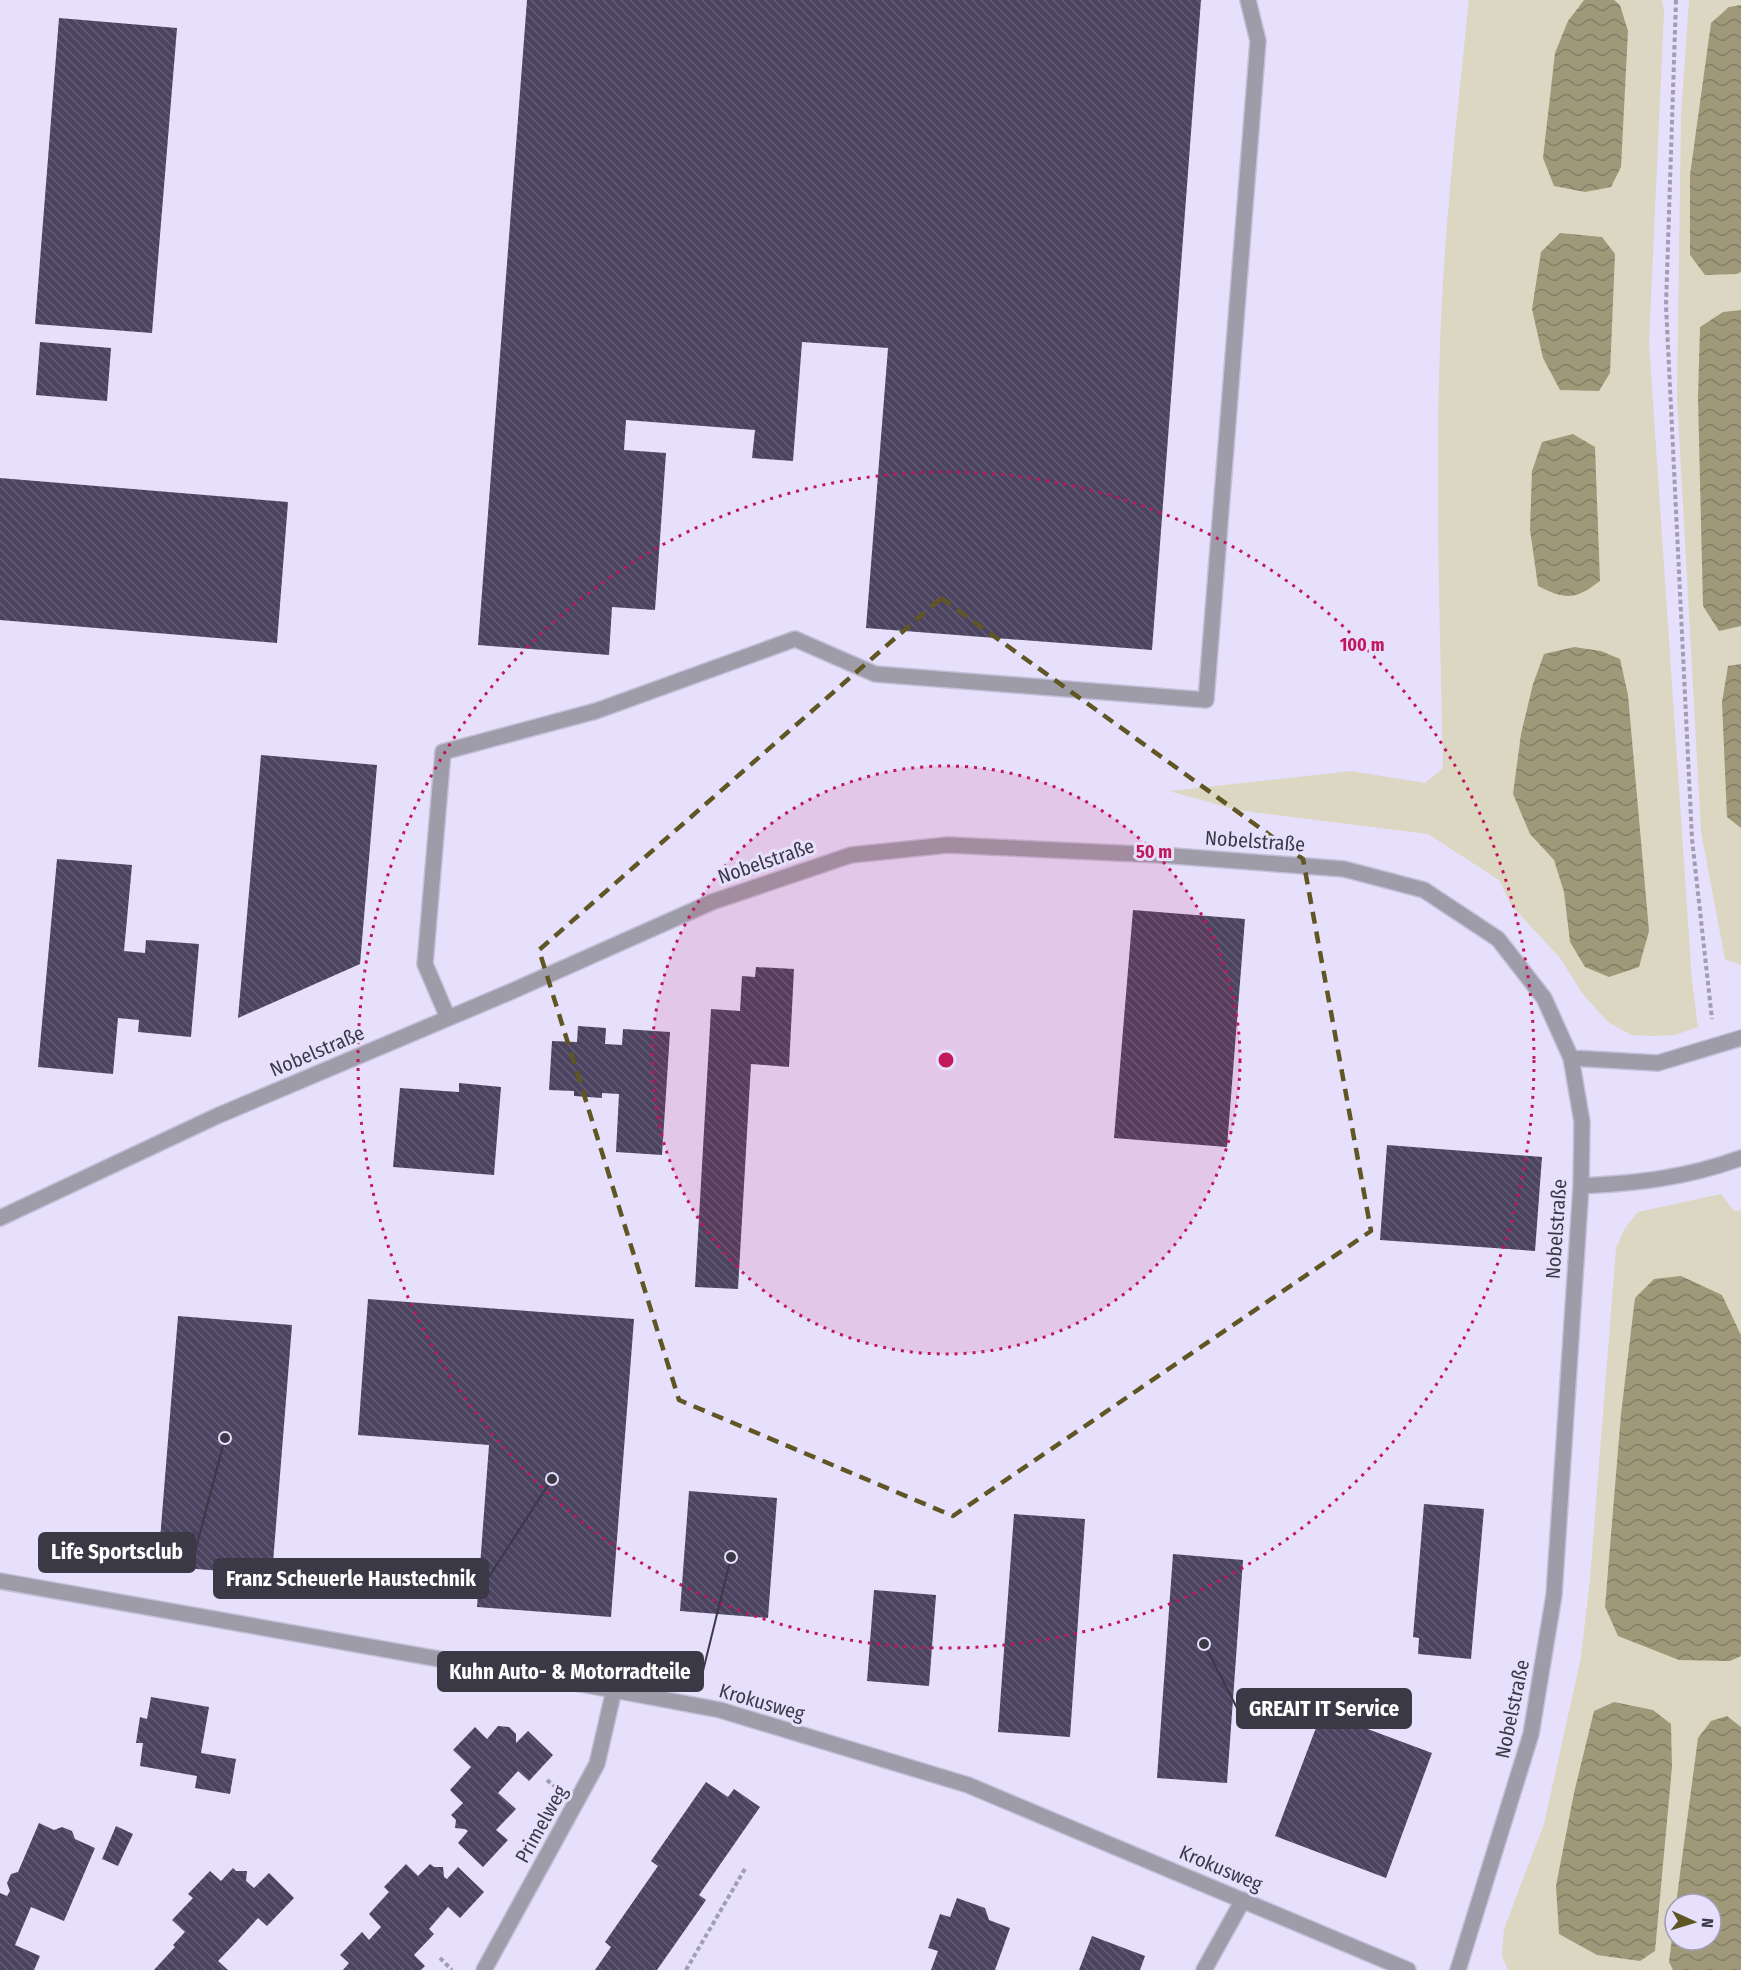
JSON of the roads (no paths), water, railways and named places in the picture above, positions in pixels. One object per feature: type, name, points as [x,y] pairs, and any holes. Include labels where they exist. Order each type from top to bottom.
[{"type":"street","points":[[448,1018],[424,964],[443,752],[596,711],[795,639],[875,674],[1206,700],[1258,41],[1248,0]]},
{"type":"street","name":"Nobelstraße","points":[[0,1218],[216,1116],[448,1018],[712,902],[850,855],[948,845],[1160,855],[1344,869],[1424,890],[1498,939],[1544,998],[1571,1058],[1582,1122],[1581,1186],[1554,1595],[1531,1734],[1458,1970]]},
{"type":"street","points":[[1571,1058],[1658,1063],[1741,1038]]},
{"type":"street","points":[[1581,1186],[1639,1183],[1708,1170],[1741,1158]]},
{"type":"street","name":"Krokusweg","points":[[0,1581],[720,1710],[968,1785],[1408,1970]]},
{"type":"street","name":"Primelweg","points":[[484,1970],[597,1764],[614,1690]]},
{"type":"street","points":[[1204,1970],[1243,1900]]},
{"type":"water","points":[[1584,0],[1614,0],[1620,5],[1628,31],[1621,167],[1611,187],[1585,192],[1554,186],[1543,158],[1555,53],[1568,21]]},
{"type":"water","points":[[1741,5],[1741,272],[1705,275],[1690,255],[1690,175],[1711,23],[1729,7]]},
{"type":"water","points":[[1560,233],[1602,237],[1615,254],[1610,373],[1599,391],[1560,390],[1543,358],[1532,309],[1541,252]]},
{"type":"water","points":[[1741,310],[1741,626],[1719,631],[1703,606],[1698,398],[1700,327],[1723,312]]},
{"type":"water","points":[[1573,434],[1595,447],[1600,581],[1577,595],[1563,596],[1538,586],[1530,530],[1532,471],[1542,442]]},
{"type":"water","points":[[1574,647],[1601,651],[1620,659],[1628,695],[1649,931],[1639,967],[1609,977],[1585,967],[1570,942],[1564,892],[1554,860],[1530,834],[1513,794],[1521,734],[1533,684],[1544,654]]},
{"type":"water","points":[[1741,664],[1741,828],[1727,817],[1722,702],[1728,666]]},
{"type":"water","points":[[1681,1276],[1722,1295],[1741,1335],[1741,1656],[1730,1661],[1679,1660],[1618,1636],[1605,1607],[1621,1414],[1635,1298],[1654,1279]]},
{"type":"water","points":[[1614,1702],[1653,1710],[1671,1724],[1672,1767],[1655,1951],[1640,1961],[1597,1955],[1559,1934],[1556,1886],[1574,1793],[1594,1711]]},
{"type":"water","points":[[1727,1716],[1741,1727],[1741,1970],[1673,1970],[1669,1962],[1670,1952],[1723,1952],[1723,1892],[1678,1892],[1698,1738],[1711,1721]]},
{"type":"place","name":"Life Sportsclub","points":[[225,1438]]},
{"type":"place","name":"Franz Scheuerle Haustechnik","points":[[552,1479]]},
{"type":"place","name":"Kuhn Auto- & Motorradteile","points":[[731,1557]]},
{"type":"place","name":"GREAIT IT Service","points":[[1204,1644]]}]
